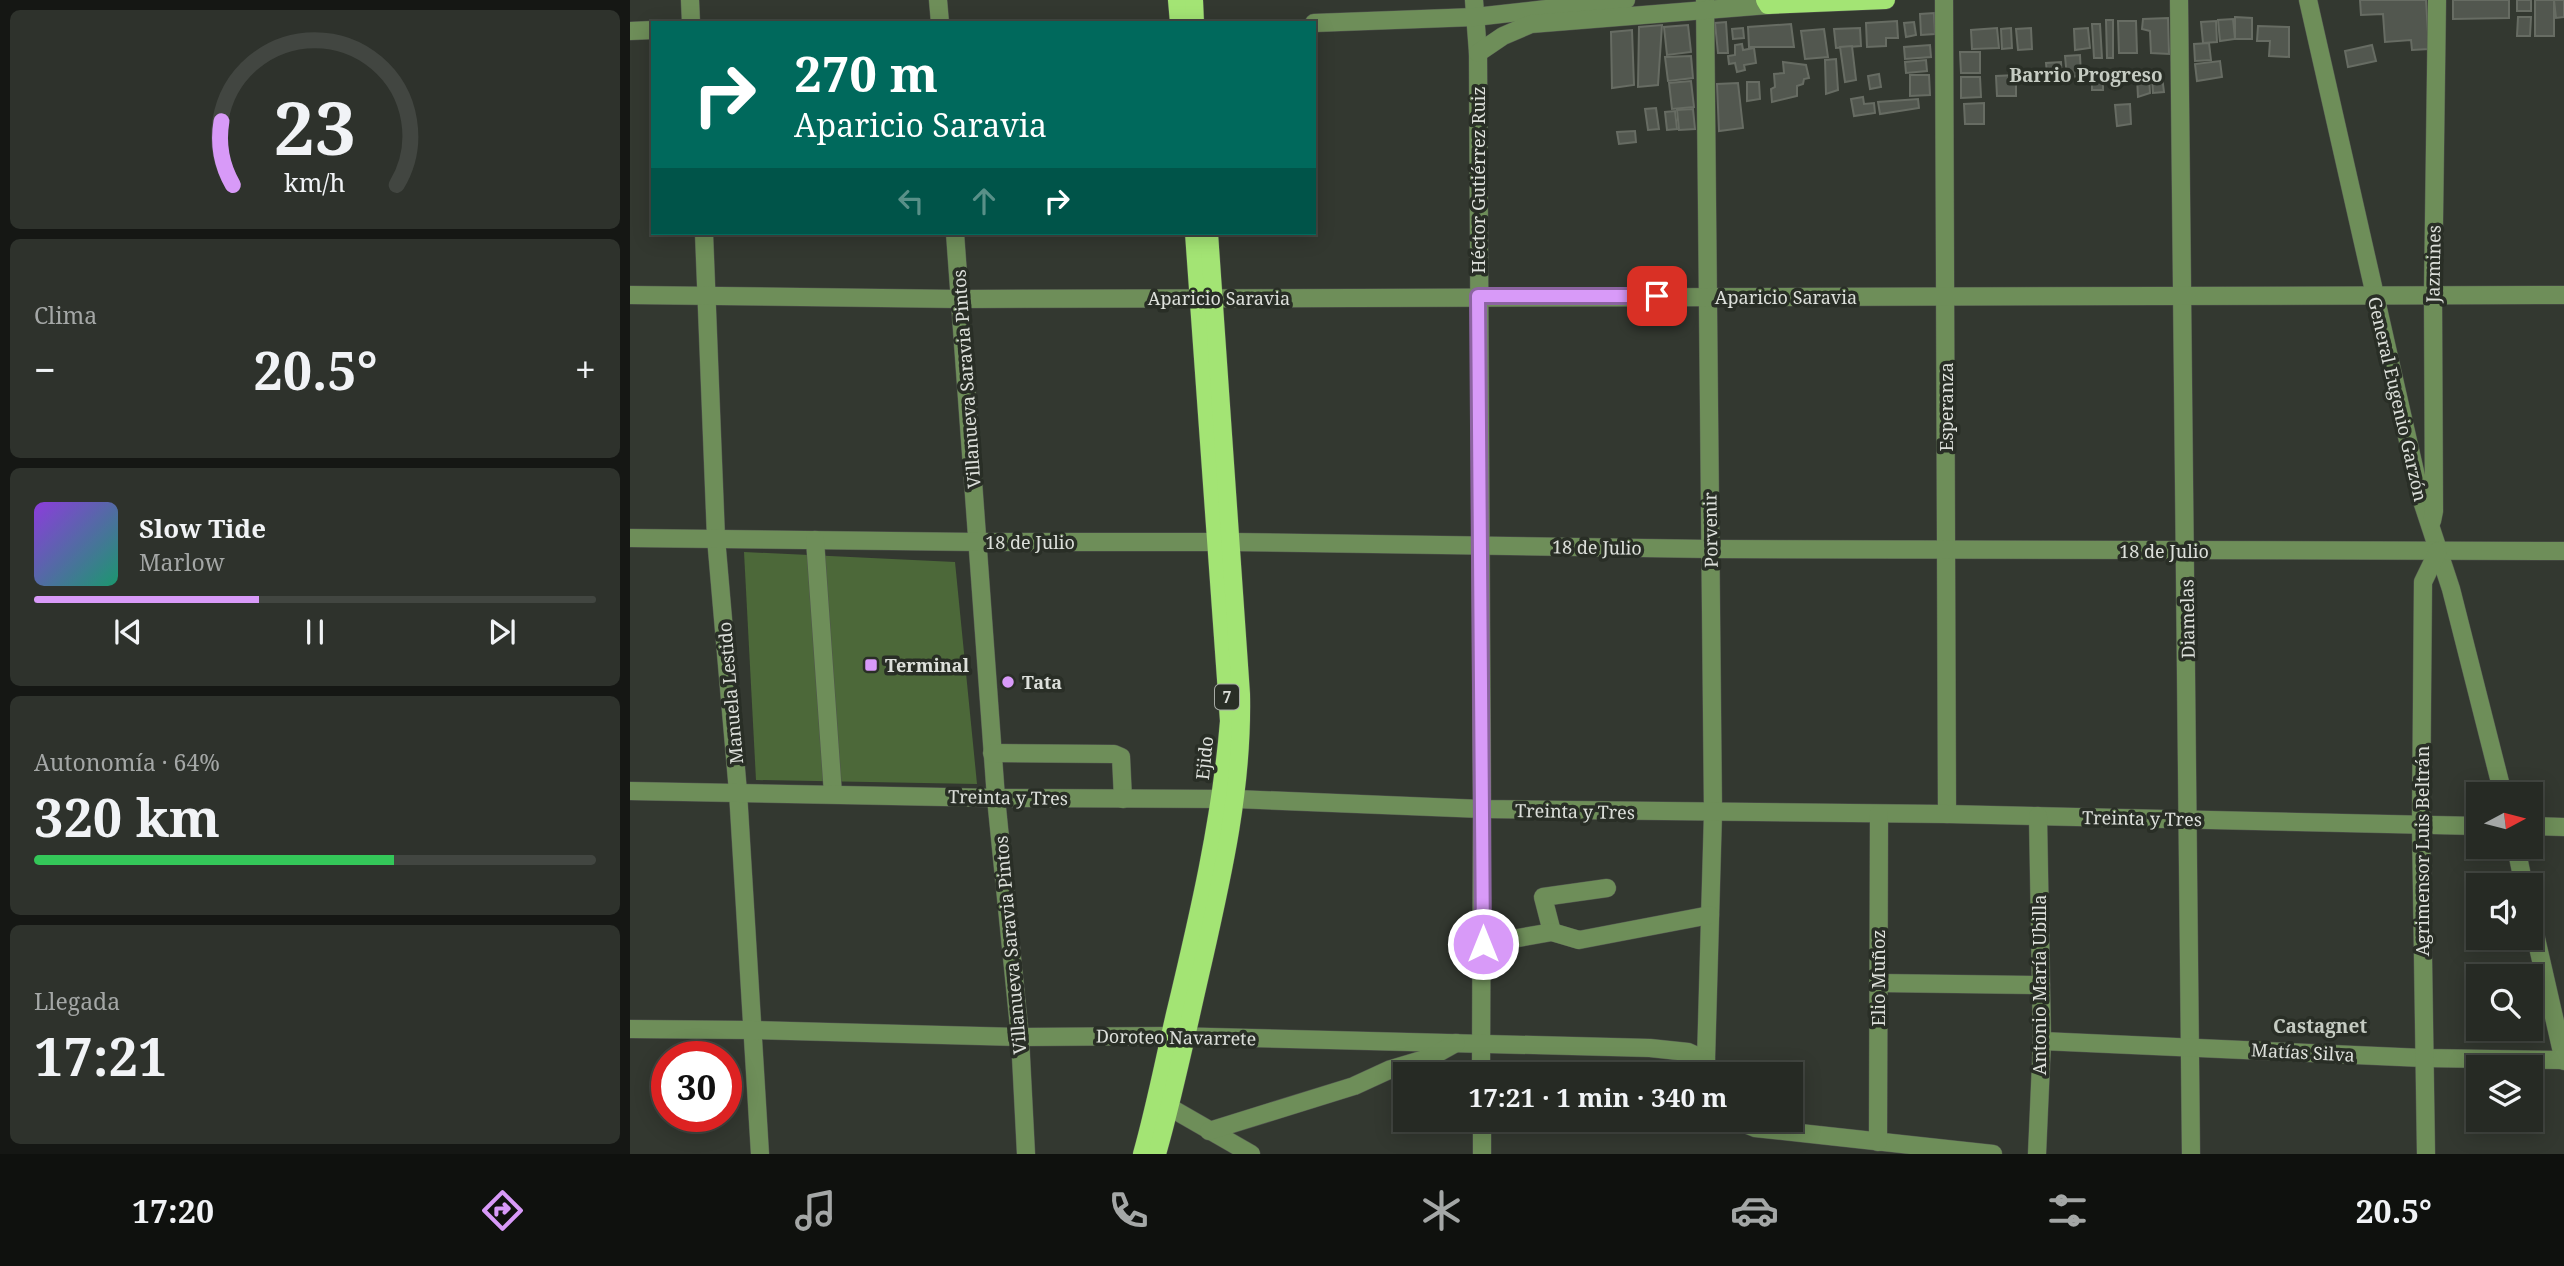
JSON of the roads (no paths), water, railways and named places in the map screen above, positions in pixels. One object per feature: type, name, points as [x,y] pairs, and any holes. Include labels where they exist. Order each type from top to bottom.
[{"type":"main road","points":[[1177,0],[1179,21]]},
{"type":"main road","points":[[1194,0],[1195,21]]},
{"type":"main road","points":[[1767,3],[1886,0]]},
{"type":"main road","name":"Ejido","points":[[1157,1154],[1163,1103],[1178,1036],[1192,945],[1228,799],[1223,542],[1206,298],[1194,235]]},
{"type":"main road","name":"Ejido","points":[[1206,298],[1209,235]]},
{"type":"main road","name":"Ejido","points":[[1142,1154],[1163,1103]]},
{"type":"street","points":[[690,0],[691,21]]},
{"type":"street","points":[[938,0],[940,21]]},
{"type":"street","points":[[1316,23],[1475,8],[1626,0]]},
{"type":"street","name":"Esperanza","points":[[1944,0],[1947,814]]},
{"type":"street","name":"Diamelas","points":[[2179,0],[2191,1154]]},
{"type":"street","name":"General Eugenio Garzón","points":[[2308,0],[2421,498],[2451,589],[2500,782]]},
{"type":"street","name":"Jazmines","points":[[2430,527],[2434,510],[2433,294],[2437,0]]},
{"type":"street","points":[[1478,53],[1503,36],[1531,24],[1705,6],[1767,3]]},
{"type":"street","name":"Porvenir","points":[[1705,6],[1713,813],[1707,1062]]},
{"type":"street","name":"Héctor Gutiérrez Ruiz","points":[[1475,8],[1478,53],[1483,944],[1481,1062]]},
{"type":"street","points":[[630,30],[651,30]]},
{"type":"street","name":"Manuela Lestido","points":[[704,235],[716,538],[738,792],[760,1154]]},
{"type":"street","name":"Villanueva Saravia Pintos","points":[[956,235],[992,753],[1020,1037],[1027,1154]]},
{"type":"street","name":"Aparicio Saravia","points":[[630,295],[960,299],[2564,295]]},
{"type":"street","name":"18 de Julio","points":[[630,538],[1710,549],[2564,551]]},
{"type":"street","points":[[815,540],[832,794]]},
{"type":"street","name":"Agrimensor Luis Beltrán","points":[[2426,1154],[2420,825],[2423,582],[2438,551]]},
{"type":"street","points":[[992,753],[1114,754],[1121,757],[1123,799]]},
{"type":"street","name":"Treinta y Tres","points":[[630,791],[996,798],[1228,799],[1482,809],[2189,818],[2466,826]]},
{"type":"street","name":"Elio Muñoz","points":[[1878,1142],[1879,814]]},
{"type":"street","name":"Antonio María Ubilla","points":[[2037,1154],[2042,1041],[2038,816]]},
{"type":"street","points":[[2543,826],[2564,827]]},
{"type":"street","points":[[1552,932],[1543,897],[1607,888]]},
{"type":"street","points":[[1483,944],[1552,932],[1579,940],[1692,916],[1710,915]]},
{"type":"street","points":[[2539,950],[2564,1061]]},
{"type":"street","points":[[1878,983],[2041,985]]},
{"type":"street","name":"Doroteo Navarrete","points":[[630,1029],[1020,1037],[1178,1036],[1650,1048],[1688,1052],[1701,1062]]},
{"type":"street","name":"Matías Silva","points":[[2042,1041],[2423,1058],[2564,1061]]},
{"type":"street","points":[[1209,1131],[1354,1086],[1391,1069],[1431,1057],[1458,1043]]},
{"type":"street","points":[[1163,1103],[1251,1154]]},
{"type":"street","points":[[1482,1132],[1482,1154]]},
{"type":"street","points":[[1790,1132],[1993,1154]]},
{"type":"place","name":"Terminal","points":[[871,665]]},
{"type":"place","name":"Tata","points":[[1008,682]]},
{"type":"district","name":"Barrio Progreso","points":[[2086,75]]},
{"type":"district","name":"Castagnet","points":[[2320,1026]]}]
